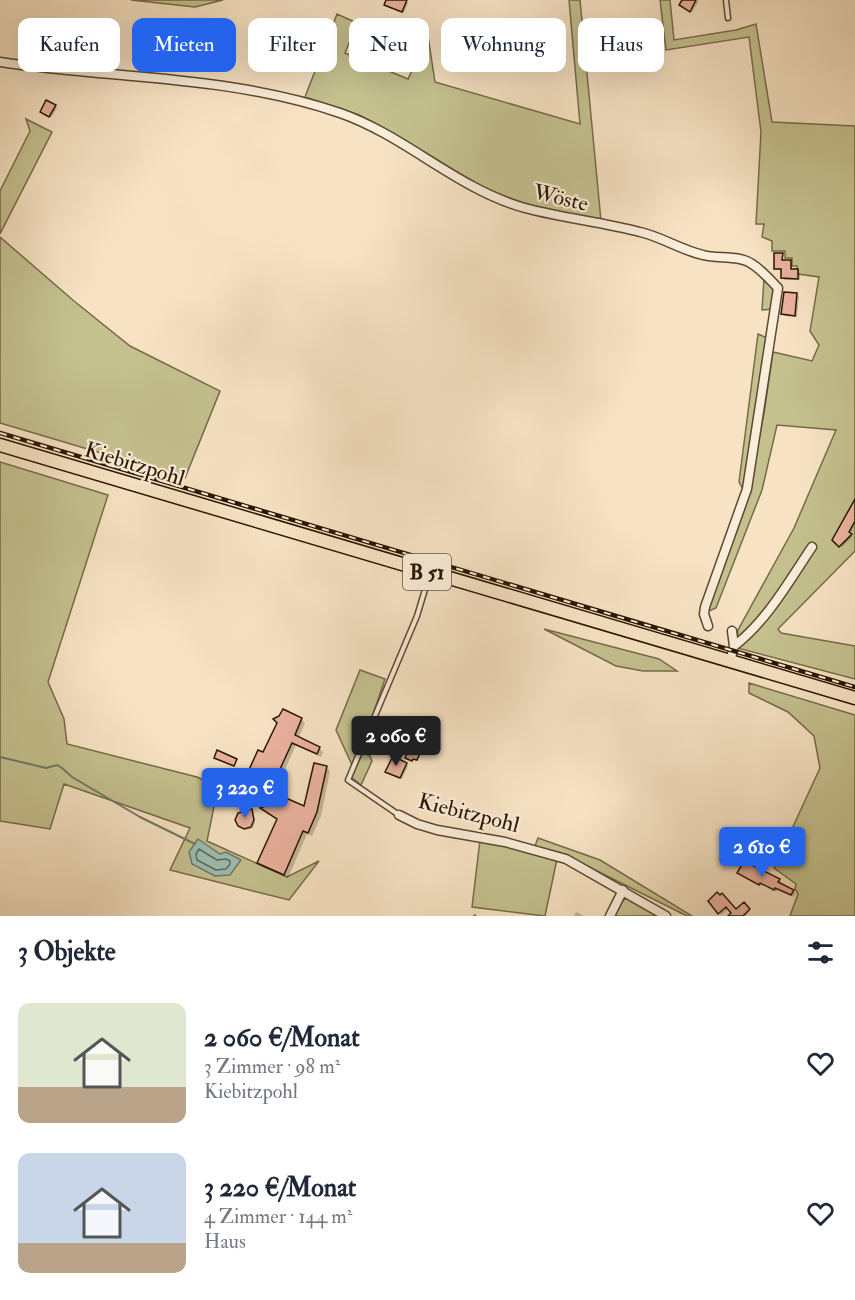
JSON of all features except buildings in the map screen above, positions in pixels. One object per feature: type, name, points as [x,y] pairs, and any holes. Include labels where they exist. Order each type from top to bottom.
[{"type":"main road","name":"Kiebitzpohl","points":[[0,445],[730,665],[855,698]]},
{"type":"street","name":"Wöste","points":[[0,62],[43,69],[206,82],[292,99],[362,121],[395,138],[471,185],[507,202],[525,208],[648,234],[688,251],[707,256],[742,260],[753,264],[778,288],[747,489],[705,607],[708,626]]},
{"type":"street","points":[[734,646],[749,634],[782,592],[812,547]]},
{"type":"street","points":[[730,665],[734,646],[732,631]]},
{"type":"street","name":"Kiebitzpohl","points":[[399,815],[437,830],[505,842],[566,859],[666,916]]},
{"type":"street","points":[[610,916],[623,890]]},
{"type":"lane","points":[[726,0],[728,18]]},
{"type":"lane","name":"Kiebitzpohl","points":[[399,815],[348,780],[417,616],[430,573]]},
{"type":"shaded area","points":[[131,0],[223,0],[195,7]]},
{"type":"shaded area","points":[[569,0],[580,0],[582,18],[578,18],[578,72],[587,72],[601,221],[518,202],[473,183],[359,115],[305,97],[315,72],[337,72],[337,14],[349,19],[349,43],[345,53],[349,55],[349,72],[391,72],[408,79],[411,72],[429,72],[429,43],[435,82],[580,124]]},
{"type":"shaded area","points":[[660,0],[670,0],[674,40],[736,30],[756,24],[772,122],[855,126],[855,551],[778,629],[781,633],[855,646],[855,679],[737,648],[738,630],[794,528],[836,430],[777,425],[762,490],[716,608],[709,611],[710,600],[749,490],[773,352],[812,361],[819,345],[810,331],[819,277],[798,274],[797,266],[792,266],[792,258],[785,258],[785,251],[772,251],[772,241],[762,237],[764,224],[756,224],[761,132],[749,37],[666,50],[664,18]]},
{"type":"shaded area","points":[[26,119],[52,132],[0,234],[0,191],[30,131]]},
{"type":"shaded area","points":[[0,237],[130,346],[220,391],[185,478],[0,423]]},
{"type":"shaded area","points":[[764,279],[776,291],[773,309],[762,310]]},
{"type":"shaded area","points":[[758,334],[767,338],[743,489],[739,482]]},
{"type":"shaded area","points":[[0,462],[108,495],[48,682],[64,719],[67,744],[197,777],[218,787],[207,841],[287,877],[319,861],[289,900],[170,870],[190,828],[64,784],[50,829],[0,821]]},
{"type":"shaded area","points":[[544,629],[659,659],[677,671],[643,671],[616,666]]},
{"type":"shaded area","points":[[360,670],[385,679],[368,729],[352,765],[336,730]]},
{"type":"shaded area","points":[[749,683],[855,715],[855,916],[790,916],[798,894],[795,889],[796,884],[774,868],[820,768],[814,736],[788,712],[749,693]]},
{"type":"shaded area","points":[[363,752],[370,756],[372,761],[361,785],[351,777]]},
{"type":"shaded area","points":[[538,838],[600,860],[692,916],[687,916],[569,857],[535,846]]},
{"type":"shaded area","points":[[480,840],[557,859],[545,916],[472,907]]},
{"type":"shaded area","points":[[630,898],[660,916],[614,916],[622,900]]},
{"type":"water","points":[[198,839],[220,854],[226,852],[241,860],[230,875],[215,876],[192,864],[189,852]]},
{"type":"waterway","points":[[0,757],[46,768],[57,765],[72,777],[140,817],[195,844]]},
{"type":"railway","points":[[0,433],[855,687]]}]
